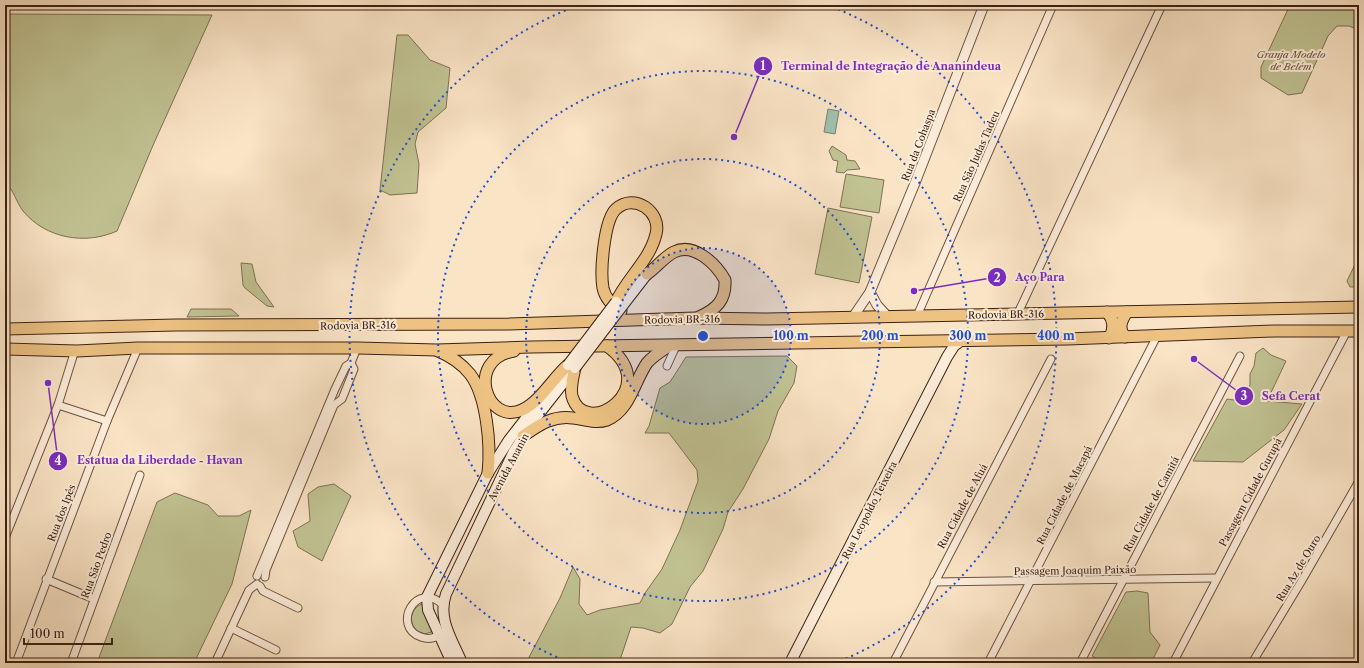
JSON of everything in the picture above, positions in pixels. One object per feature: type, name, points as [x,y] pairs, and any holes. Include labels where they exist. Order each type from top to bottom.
[{"type":"highway","points":[[619,303],[622,288],[648,253],[656,235],[656,221],[653,214],[638,203],[629,203],[620,206],[610,217],[604,239],[603,288],[607,299],[616,308],[638,319]]},
{"type":"highway","points":[[647,274],[673,253],[680,250],[692,251],[713,263],[725,280],[723,298],[718,306],[695,318]]},
{"type":"highway","name":"Rodovia BR-316","points":[[5,329],[176,325],[509,324],[638,319],[767,319],[1359,307]]},
{"type":"highway","points":[[1107,312],[1113,323],[1112,333],[1109,338]]},
{"type":"highway","points":[[1125,337],[1122,332],[1121,320],[1127,312]]},
{"type":"highway","points":[[5,349],[357,348],[438,350],[531,347],[1109,338],[1274,332],[1359,331]]},
{"type":"highway","points":[[571,367],[572,395],[577,406],[594,414],[606,411],[616,404],[621,397],[627,386],[628,378],[624,362],[607,346]]},
{"type":"highway","points":[[523,436],[547,420],[574,418],[598,422],[607,420],[622,408],[628,400],[652,358],[672,346]]},
{"type":"highway","points":[[531,347],[507,352],[495,358],[486,370],[484,378],[487,391],[493,403],[502,410],[510,413],[517,412],[526,407],[571,367]]},
{"type":"highway","points":[[438,350],[464,368],[471,375],[477,387],[488,432],[490,453],[488,473]]},
{"type":"main road","name":"Avenida Ananin","points":[[452,663],[443,632],[443,605],[446,594],[523,436],[571,367],[619,303],[647,274]]},
{"type":"main road","points":[[940,340],[946,349],[947,357]]},
{"type":"main road","name":"Rua Leopoldo Teixeira","points":[[790,663],[947,357],[954,346],[962,340]]},
{"type":"main road","name":"Avenida Ananin","points":[[462,663],[428,610],[427,597],[488,473],[510,440],[571,367]]},
{"type":"street","name":"Rua da Cohaspa","points":[[853,317],[870,292],[984,5]]},
{"type":"street","name":"Rua São Judas Tadeu","points":[[917,316],[1053,5]]},
{"type":"street","points":[[1018,313],[1162,5]]},
{"type":"street","points":[[870,292],[877,305],[887,316]]},
{"type":"street","name":"Passagem Cidade Gurupá","points":[[1173,663],[1216,578],[1347,331]]},
{"type":"street","name":"Rua Cidade de Macapá","points":[[988,663],[1032,580],[1156,336]]},
{"type":"street","points":[[667,366],[672,346]]},
{"type":"street","name":"Rua dos Ipês","points":[[16,663],[46,579],[107,421],[138,348]]},
{"type":"street","points":[[258,582],[265,583],[264,577],[266,570],[332,404],[341,377],[346,366],[351,363],[357,348]]},
{"type":"street","points":[[5,538],[58,405],[75,350]]},
{"type":"street","name":"Rua Cidade de Camitá","points":[[1080,663],[1240,356]]},
{"type":"street","name":"Rua Cidade de Afuá","points":[[893,663],[1051,359]]},
{"type":"street","points":[[215,663],[249,590],[258,582],[332,404],[342,399],[354,369],[351,363]]},
{"type":"street","points":[[341,377],[350,380]]},
{"type":"street","points":[[58,405],[107,421]]},
{"type":"street","name":"Rua São Pedro","points":[[71,663],[140,475]]},
{"type":"street","name":"Rua Az de Ouro","points":[[1252,663],[1359,481]]},
{"type":"street","name":"Passagem Joaquim Paixão","points":[[934,582],[1216,578]]},
{"type":"street","points":[[46,579],[94,599]]},
{"type":"street","points":[[258,582],[264,591],[298,608]]},
{"type":"street","points":[[443,605],[439,601],[427,597],[422,598],[412,604],[407,615],[409,626],[420,637],[426,638],[443,632]]},
{"type":"street","points":[[232,628],[276,650]]},
{"type":"green space","name":"Granja Modelo de Belém","points":[[1290,5],[1359,5],[1359,30],[1349,26],[1337,26],[1328,36],[1302,93],[1288,95],[1261,78],[1261,67]]},
{"type":"green space","points":[[5,14],[212,15],[154,143],[117,231],[92,238],[80,238],[67,237],[43,228],[23,211],[11,189],[5,182]]},
{"type":"green space","points":[[397,35],[408,35],[430,60],[450,68],[446,108],[418,132],[415,144],[419,164],[417,193],[390,195],[380,190]]},
{"type":"green space","points":[[832,146],[846,155],[847,160],[855,161],[860,169],[847,170],[844,173],[836,172],[838,161],[833,160],[829,151]]},
{"type":"green space","points":[[846,174],[884,180],[879,213],[840,207]]},
{"type":"green space","points":[[828,208],[872,217],[859,283],[815,274]]},
{"type":"green space","points":[[1359,256],[1359,287],[1350,287],[1347,281]]},
{"type":"green space","points":[[241,263],[252,264],[256,282],[274,307],[267,306],[245,288],[243,285]]},
{"type":"green space","points":[[191,309],[231,309],[239,316],[187,317]]},
{"type":"green space","points":[[1263,348],[1271,355],[1286,361],[1267,401],[1302,404],[1284,430],[1243,462],[1193,461],[1227,399],[1241,401],[1250,385],[1250,374],[1254,366],[1256,353]]},
{"type":"green space","points":[[787,356],[797,366],[794,383],[778,411],[769,439],[743,489],[728,512],[723,529],[703,571],[690,587],[672,624],[660,633],[643,628],[631,627],[619,663],[526,663],[560,598],[573,567],[580,579],[579,604],[587,615],[600,610],[640,603],[645,593],[662,569],[680,530],[698,481],[697,470],[669,433],[645,433],[649,426],[660,388],[670,382],[686,357]]},
{"type":"green space","points":[[334,484],[351,496],[322,561],[298,547],[293,531],[310,521],[308,494],[318,487]]},
{"type":"green space","points":[[175,493],[208,505],[218,516],[239,516],[251,510],[232,584],[194,663],[97,663],[157,502]]},
{"type":"green space","points":[[1137,591],[1148,593],[1150,632],[1160,645],[1151,663],[1103,663],[1092,656],[1126,592]]},
{"type":"green space","points":[[422,604],[434,631],[425,634],[417,631],[411,620],[415,609]]},
{"type":"shaded area","points":[[828,109],[839,111],[835,134],[824,132]]},
{"type":"place","name":"Terminal de Integração de Ananindeua","points":[[734,137]]},
{"type":"place","name":"Aço Para","points":[[914,291]]},
{"type":"place","name":"Sefa Cerat","points":[[1194,359]]},
{"type":"place","name":"Estatua da Liberdade - Havan","points":[[48,383]]}]
